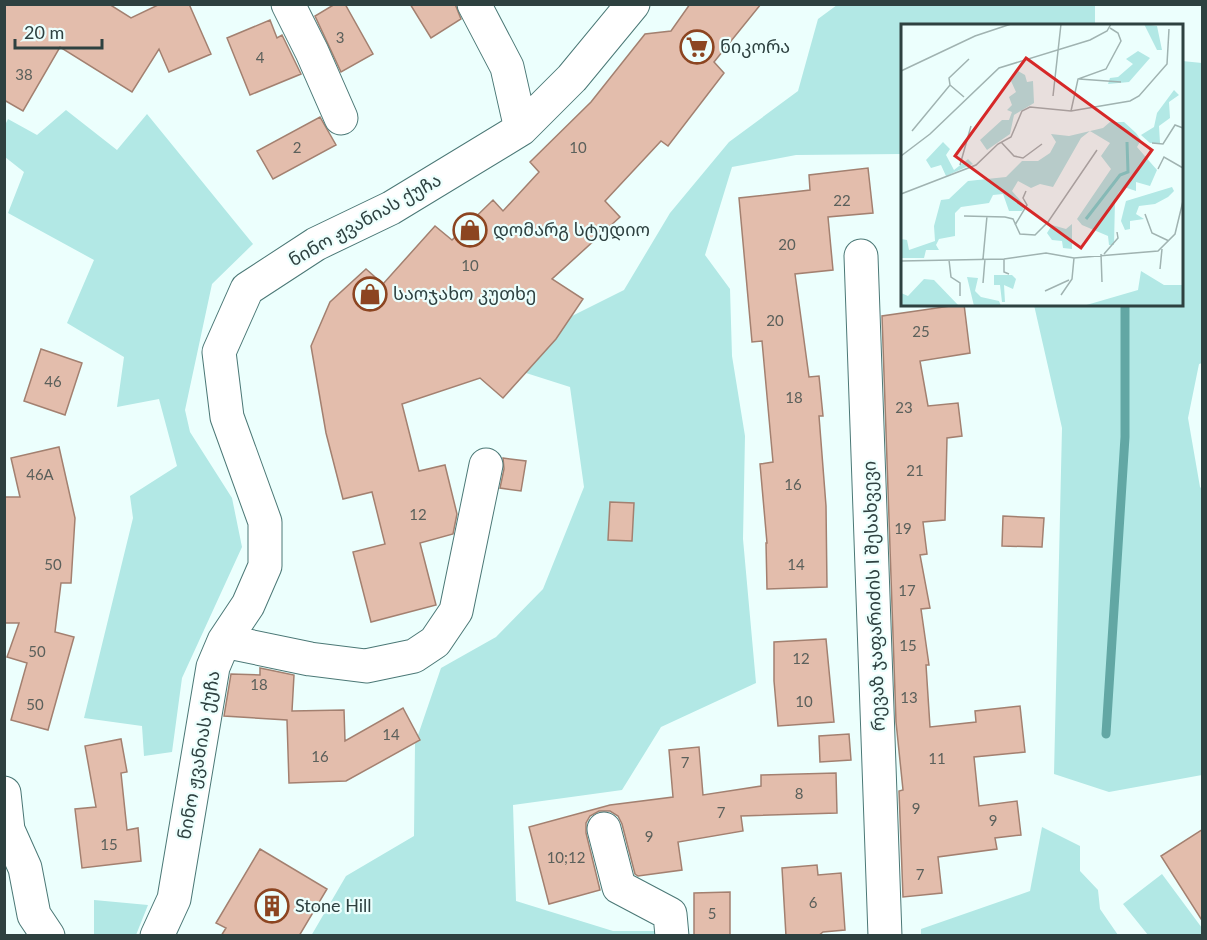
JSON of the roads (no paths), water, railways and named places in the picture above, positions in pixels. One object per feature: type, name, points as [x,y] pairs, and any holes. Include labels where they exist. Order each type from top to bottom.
[{"type":"street","points":[[288,4],[341,118]]},
{"type":"street","points":[[474,4],[507,67],[521,129]]},
{"type":"street","name":"ნინო ჟვანიას ქუჩა","points":[[157,936],[174,899],[213,667],[224,641],[248,605],[266,567],[265,522],[227,417],[219,352],[248,289],[316,244],[391,208],[521,129],[572,78],[633,4]]},
{"type":"street","name":"რევაზ ჯაფარიძის I შესახვევი","points":[[861,256],[885,936]]},
{"type":"street","points":[[224,641],[310,659],[366,666],[414,656],[435,642],[456,611],[486,465]]},
{"type":"street","points":[[4,793],[8,830],[25,868],[34,915],[48,936]]},
{"type":"street","points":[[604,829],[620,887],[670,914],[672,936]]},
{"type":"waterway","points":[[1106,734],[1125,437],[1125,306]]},
{"type":"place","name":"ნიკორა","points":[[697,47]]},
{"type":"place","name":"დომარგ სტუდიო","points":[[470,230]]},
{"type":"place","name":"საოჯახო კუთხე","points":[[370,294]]},
{"type":"place","name":"Stone Hill","points":[[272,906]]}]
